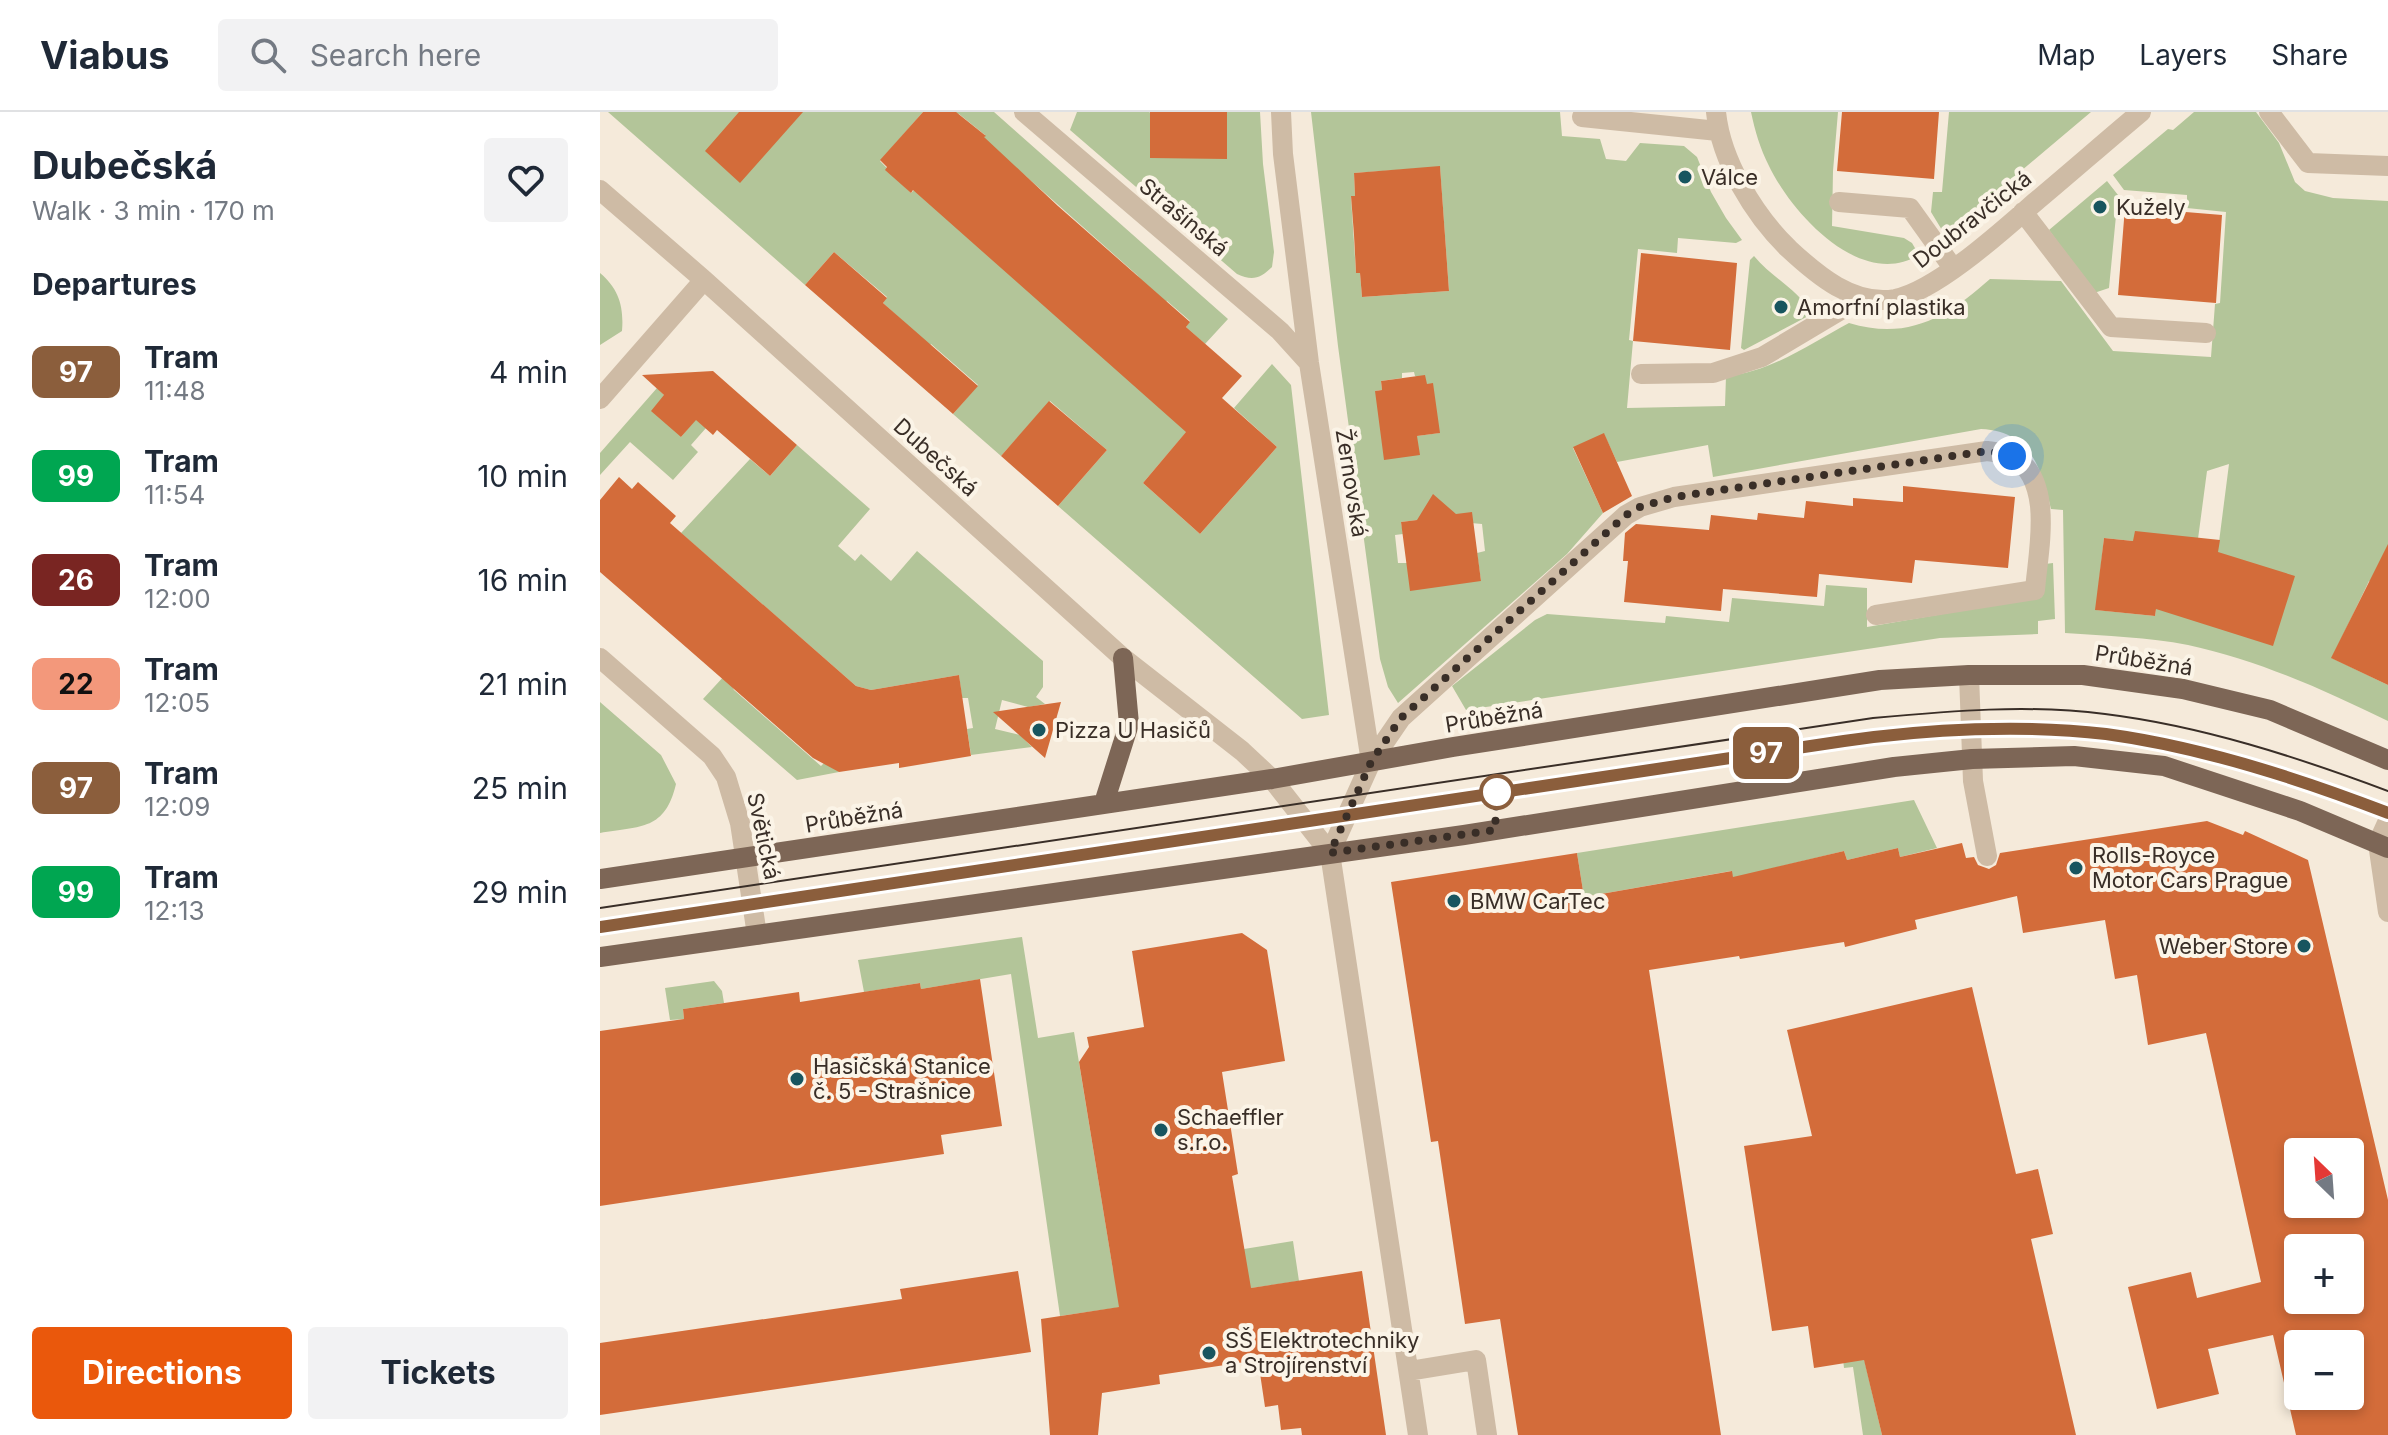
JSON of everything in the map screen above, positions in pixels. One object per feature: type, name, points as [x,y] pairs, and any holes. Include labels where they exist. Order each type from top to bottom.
[{"type":"main road","points":[[1104,803],[1129,724],[1123,658]]},
{"type":"main road","name":"Průběžná","points":[[600,879],[1272,779],[1880,680],[1969,675],[2083,675],[2183,689],[2270,710],[2388,760]]},
{"type":"main road","points":[[600,957],[1464,835],[1894,767],[1972,759],[2074,756],[2164,766],[2256,795],[2383,846]]},
{"type":"street","name":"Strašínská","points":[[1024,112],[1280,331],[1309,363]]},
{"type":"street","name":"Žernovská","points":[[1281,112],[1283,154],[1309,363],[1371,762]]},
{"type":"street","points":[[2269,112],[2308,163],[2388,166]]},
{"type":"street","name":"Doubravčická","points":[[1717,122],[1741,186],[1780,240],[1817,276],[1861,298],[1894,299],[1922,288],[1977,252],[2132,115]]},
{"type":"street","points":[[1582,117],[1717,122]]},
{"type":"street","name":"Dubečská","points":[[600,190],[1123,658],[1242,751],[1272,779],[1330,853],[1418,1435]]},
{"type":"street","points":[[1839,202],[1910,208],[1953,268]]},
{"type":"street","points":[[2023,212],[2111,327],[2206,333]]},
{"type":"street","points":[[600,399],[704,280]]},
{"type":"street","points":[[1641,374],[1713,373],[1762,357],[1861,298]]},
{"type":"street","points":[[1330,853],[1371,762],[1401,718],[1626,515],[1640,507],[1674,497],[1987,451],[2012,456],[2030,474],[2042,504],[2035,590],[1876,615]]},
{"type":"street","name":"Světická","points":[[600,658],[712,756],[726,777],[747,858],[757,935]]},
{"type":"street","points":[[1969,675],[1973,781],[1987,856]]},
{"type":"street","points":[[2388,821],[2383,846],[2388,912]]},
{"type":"street","points":[[1409,1371],[1476,1360],[1487,1435]]},
{"type":"green space","points":[[608,112],[923,112],[880,161],[911,193],[914,190],[1188,430],[1143,483],[1200,534],[1277,447],[1234,408],[1272,364],[1291,385],[1329,715],[1302,719],[1058,506],[1107,450],[1050,401],[1001,456],[953,414],[978,385],[931,344],[906,373],[903,321],[883,303],[887,297],[834,252],[805,285]]},
{"type":"green space","points":[[942,112],[994,112],[1228,319],[1205,344],[1186,327],[1190,321],[1167,301],[1162,305],[1137,275],[1020,171],[979,143],[985,135],[959,114]]},
{"type":"green space","points":[[1077,112],[1149,112],[1227,158],[1227,112],[1260,112],[1274,252],[1272,267],[1256,278],[1237,274],[1070,130]]},
{"type":"green space","points":[[1311,112],[1560,112],[1562,136],[1600,139],[1606,159],[1626,161],[1640,143],[1684,146],[1697,157],[1711,192],[1742,240],[1736,243],[1678,238],[1677,253],[1638,249],[1629,340],[1633,341],[1627,408],[1725,406],[1726,376],[1774,363],[1849,323],[1890,329],[1926,322],[1958,304],[1990,279],[2061,281],[2113,351],[2211,357],[2215,304],[2220,303],[2226,212],[2187,208],[2187,195],[2124,190],[2113,175],[2168,129],[2173,130],[2194,112],[2256,112],[2279,143],[2295,182],[2305,191],[2333,198],[2388,201],[2388,590],[2369,581],[2332,658],[2388,685],[2388,721],[2290,677],[2214,651],[2158,640],[2065,633],[2063,510],[2051,509],[2043,479],[2031,454],[2022,444],[1998,431],[1981,429],[1713,477],[1708,445],[1617,462],[1604,434],[1573,448],[1603,513],[1567,554],[1398,703],[1388,687],[1380,659],[1338,346]],"holes":[[[1440,167],[1449,291],[1362,297],[1360,273],[1356,273],[1351,197],[1355,196],[1354,173]],[[1414,372],[1427,384],[1439,433],[1417,436],[1375,391],[1382,390],[1381,381],[1402,378],[1402,373]],[[2229,464],[2219,542],[2198,539],[2207,471]],[[1426,519],[1482,524],[1485,551],[1477,553],[1481,581],[1398,563],[1395,535],[1403,534],[1401,522]],[[2104,538],[2133,541],[2159,580],[2155,616],[2096,610]]]},
{"type":"green space","points":[[1751,112],[1838,112],[1832,226],[1904,238],[1912,243],[1919,255],[1897,263],[1874,263],[1852,255],[1831,242],[1794,205],[1780,185],[1763,153]]},
{"type":"green space","points":[[1949,112],[2091,112],[1945,235],[1931,212],[1933,192],[1942,192]]},
{"type":"green space","points":[[2107,181],[2118,195],[2109,288],[2094,293],[2049,230]]},
{"type":"green space","points":[[1754,256],[1800,298],[1812,314],[1744,350],[1741,348],[1750,260]]},
{"type":"green space","points":[[600,273],[616,292],[621,306],[622,331],[600,345]]},
{"type":"green space","points":[[657,388],[664,395],[681,437],[696,419],[706,428],[691,445],[698,452],[673,480],[630,442],[600,475],[600,453]]},
{"type":"green space","points":[[797,445],[870,509],[838,546],[855,561],[861,554],[891,581],[917,551],[1043,661],[1043,687],[1036,697],[1045,704],[1028,707],[1002,700],[995,729],[1020,735],[1032,747],[971,755],[967,729],[973,728],[968,698],[962,698],[959,675],[871,690],[856,686],[681,533],[750,459],[770,476]]},
{"type":"green space","points":[[2053,563],[2055,619],[2038,621],[2038,634],[1940,638],[1466,710],[1452,686],[1535,620],[1547,614],[1665,623],[1666,616],[1729,622],[1732,598],[1824,606],[1826,585],[1867,588],[1867,627],[2042,597],[2045,564]]},
{"type":"green space","points":[[726,674],[734,690],[821,766],[826,761],[839,772],[797,780],[703,699]]},
{"type":"green space","points":[[600,702],[661,755],[676,784],[665,810],[658,818],[640,827],[600,833]]},
{"type":"green space","points":[[1914,800],[1937,848],[1900,857],[1898,848],[1847,860],[1844,851],[1733,878],[1731,871],[1584,897],[1577,853]]},
{"type":"green space","points":[[1022,937],[1038,1038],[1074,1032],[1113,1270],[1293,1241],[1299,1281],[1060,1316],[1011,974],[921,989],[920,983],[864,992],[858,960]]},
{"type":"green space","points":[[714,981],[722,991],[724,1003],[683,1009],[684,1019],[670,1020],[665,988]]},
{"type":"green space","points":[[1824,1189],[1882,1435],[1863,1435],[1853,1367],[1844,1368]]},
{"type":"building","points":[[739,112],[803,112],[740,183],[705,151]]},
{"type":"building","points":[[923,112],[956,112],[986,136],[1058,206],[1190,322],[1186,327],[1242,376],[1222,398],[1277,447],[1200,534],[1143,483],[1186,432],[913,190],[911,193],[885,170],[887,167],[880,160]]},
{"type":"building","points":[[1150,112],[1227,112],[1227,159],[1150,158]]},
{"type":"building","points":[[1842,112],[1939,112],[1934,179],[1837,171]]},
{"type":"building","points":[[1440,166],[1449,291],[1362,297],[1360,273],[1356,273],[1351,196],[1355,196],[1354,173]]},
{"type":"building","points":[[2125,207],[2222,215],[2216,303],[2118,295]]},
{"type":"building","points":[[834,252],[887,298],[883,303],[978,386],[953,414],[805,285]]},
{"type":"building","points":[[1641,253],[1737,263],[1730,350],[1633,341]]},
{"type":"building","points":[[713,371],[797,445],[770,476],[717,430],[713,435],[696,420],[681,437],[651,411],[664,395],[642,375]]},
{"type":"building","points":[[1425,375],[1427,384],[1433,383],[1440,433],[1417,436],[1420,455],[1384,460],[1375,391],[1382,390],[1381,381]]},
{"type":"building","points":[[1049,401],[1107,450],[1058,506],[1001,456]]},
{"type":"building","points":[[1604,433],[1632,496],[1603,513],[1573,447]]},
{"type":"building","points":[[619,477],[632,489],[638,482],[676,516],[670,523],[856,686],[871,690],[959,675],[971,756],[899,768],[899,763],[839,772],[813,758],[600,572],[600,500]]},
{"type":"building","points":[[1903,486],[2015,497],[2008,568],[1915,560],[1912,583],[1819,574],[1817,597],[1723,589],[1721,611],[1624,602],[1628,561],[1623,561],[1625,533],[1636,524],[1709,530],[1711,515],[1757,520],[1758,513],[1804,518],[1806,501],[1853,506],[1853,498],[1903,502]]},
{"type":"building","points":[[1433,494],[1456,514],[1472,512],[1481,581],[1410,591],[1401,522],[1417,520]]},
{"type":"building","points":[[2135,531],[2220,540],[2218,552],[2295,576],[2273,646],[2156,609],[2155,616],[2095,610],[2104,538],[2133,541]]},
{"type":"building","points":[[2388,544],[2388,685],[2331,658]]},
{"type":"building","points":[[1061,702],[1045,758],[993,712]]},
{"type":"building","points":[[2207,821],[2243,835],[2245,831],[2308,860],[2388,1200],[2388,1435],[2296,1435],[2290,1410],[2364,1410],[2364,1330],[2284,1330],[2284,1383],[2273,1335],[2208,1349],[2219,1394],[2157,1409],[2128,1287],[2191,1272],[2197,1298],[2261,1282],[2206,1033],[2148,1045],[2137,975],[2115,979],[2105,920],[2023,933],[2017,896],[1915,920],[1917,929],[1845,947],[1844,942],[1649,970],[1721,1435],[1518,1435],[1500,1319],[1465,1324],[1438,1141],[1431,1142],[1391,882],[1577,853],[1584,897],[1732,871],[1733,877],[1844,851],[1847,860],[1898,848],[1900,857],[1962,843],[1966,858],[1974,857],[1978,865],[1989,869],[1996,865],[2000,853]]},
{"type":"building","points":[[1242,933],[1267,950],[1285,1061],[1222,1072],[1238,1174],[1232,1176],[1251,1288],[1362,1271],[1386,1435],[1302,1435],[1301,1428],[1281,1430],[1278,1405],[1265,1407],[1258,1360],[1159,1375],[1160,1384],[1102,1393],[1098,1435],[1050,1435],[1041,1319],[1119,1307],[1079,1062],[1089,1047],[1087,1037],[1144,1027],[1132,951]]},
{"type":"building","name":"Hasičská Stanice č. 5 - Strašnice","points":[[980,979],[1002,1126],[941,1135],[944,1154],[600,1206],[600,1031],[684,1019],[683,1009],[799,992],[800,1002],[920,983],[921,989]]},
{"type":"building","points":[[1972,987],[2016,1174],[2038,1169],[2053,1234],[2031,1239],[2076,1435],[1882,1435],[1864,1360],[1814,1368],[1808,1326],[1772,1331],[1744,1146],[1812,1136],[1787,1030]]},
{"type":"building","points":[[1018,1271],[1031,1352],[600,1415],[600,1343],[902,1299],[900,1289]]},
{"type":"tram line","points":[[600,908],[1873,718],[1960,711],[2047,709],[2141,719],[2249,744],[2388,791]]},
{"type":"tram line","name":"97","points":[[600,927],[1844,741],[1971,729],[2105,734],[2170,745],[2322,788],[2388,813]]},
{"type":"tram line","points":[[600,927],[1874,737],[1931,733],[2048,730],[2142,739],[2249,765],[2388,813]]},
{"type":"place","name":"Válce","points":[[1685,177]]},
{"type":"place","name":"Kužely","points":[[2100,207]]},
{"type":"place","name":"Amorfní plastika","points":[[1781,307]]},
{"type":"place","name":"Pizza U Hasičů","points":[[1039,730]]},
{"type":"place","name":"Rolls-Royce Motor Cars Prague","points":[[2076,868]]},
{"type":"place","name":"BMW CarTec","points":[[1454,901]]},
{"type":"place","name":"Weber Store","points":[[2304,946]]},
{"type":"place","name":"Hasičská Stanice č. 5 - Strašnice","points":[[797,1079]]},
{"type":"place","name":"Schaeffler s.r.o.","points":[[1161,1130]]},
{"type":"place","name":"SŠ Elektrotechniky a Strojírenství","points":[[1209,1353]]},
{"type":"route","points":[[1497,792],[1495,830],[1330,853],[1371,762],[1401,718],[1626,515],[1640,507],[1674,497],[1987,451],[2012,456]]}]
